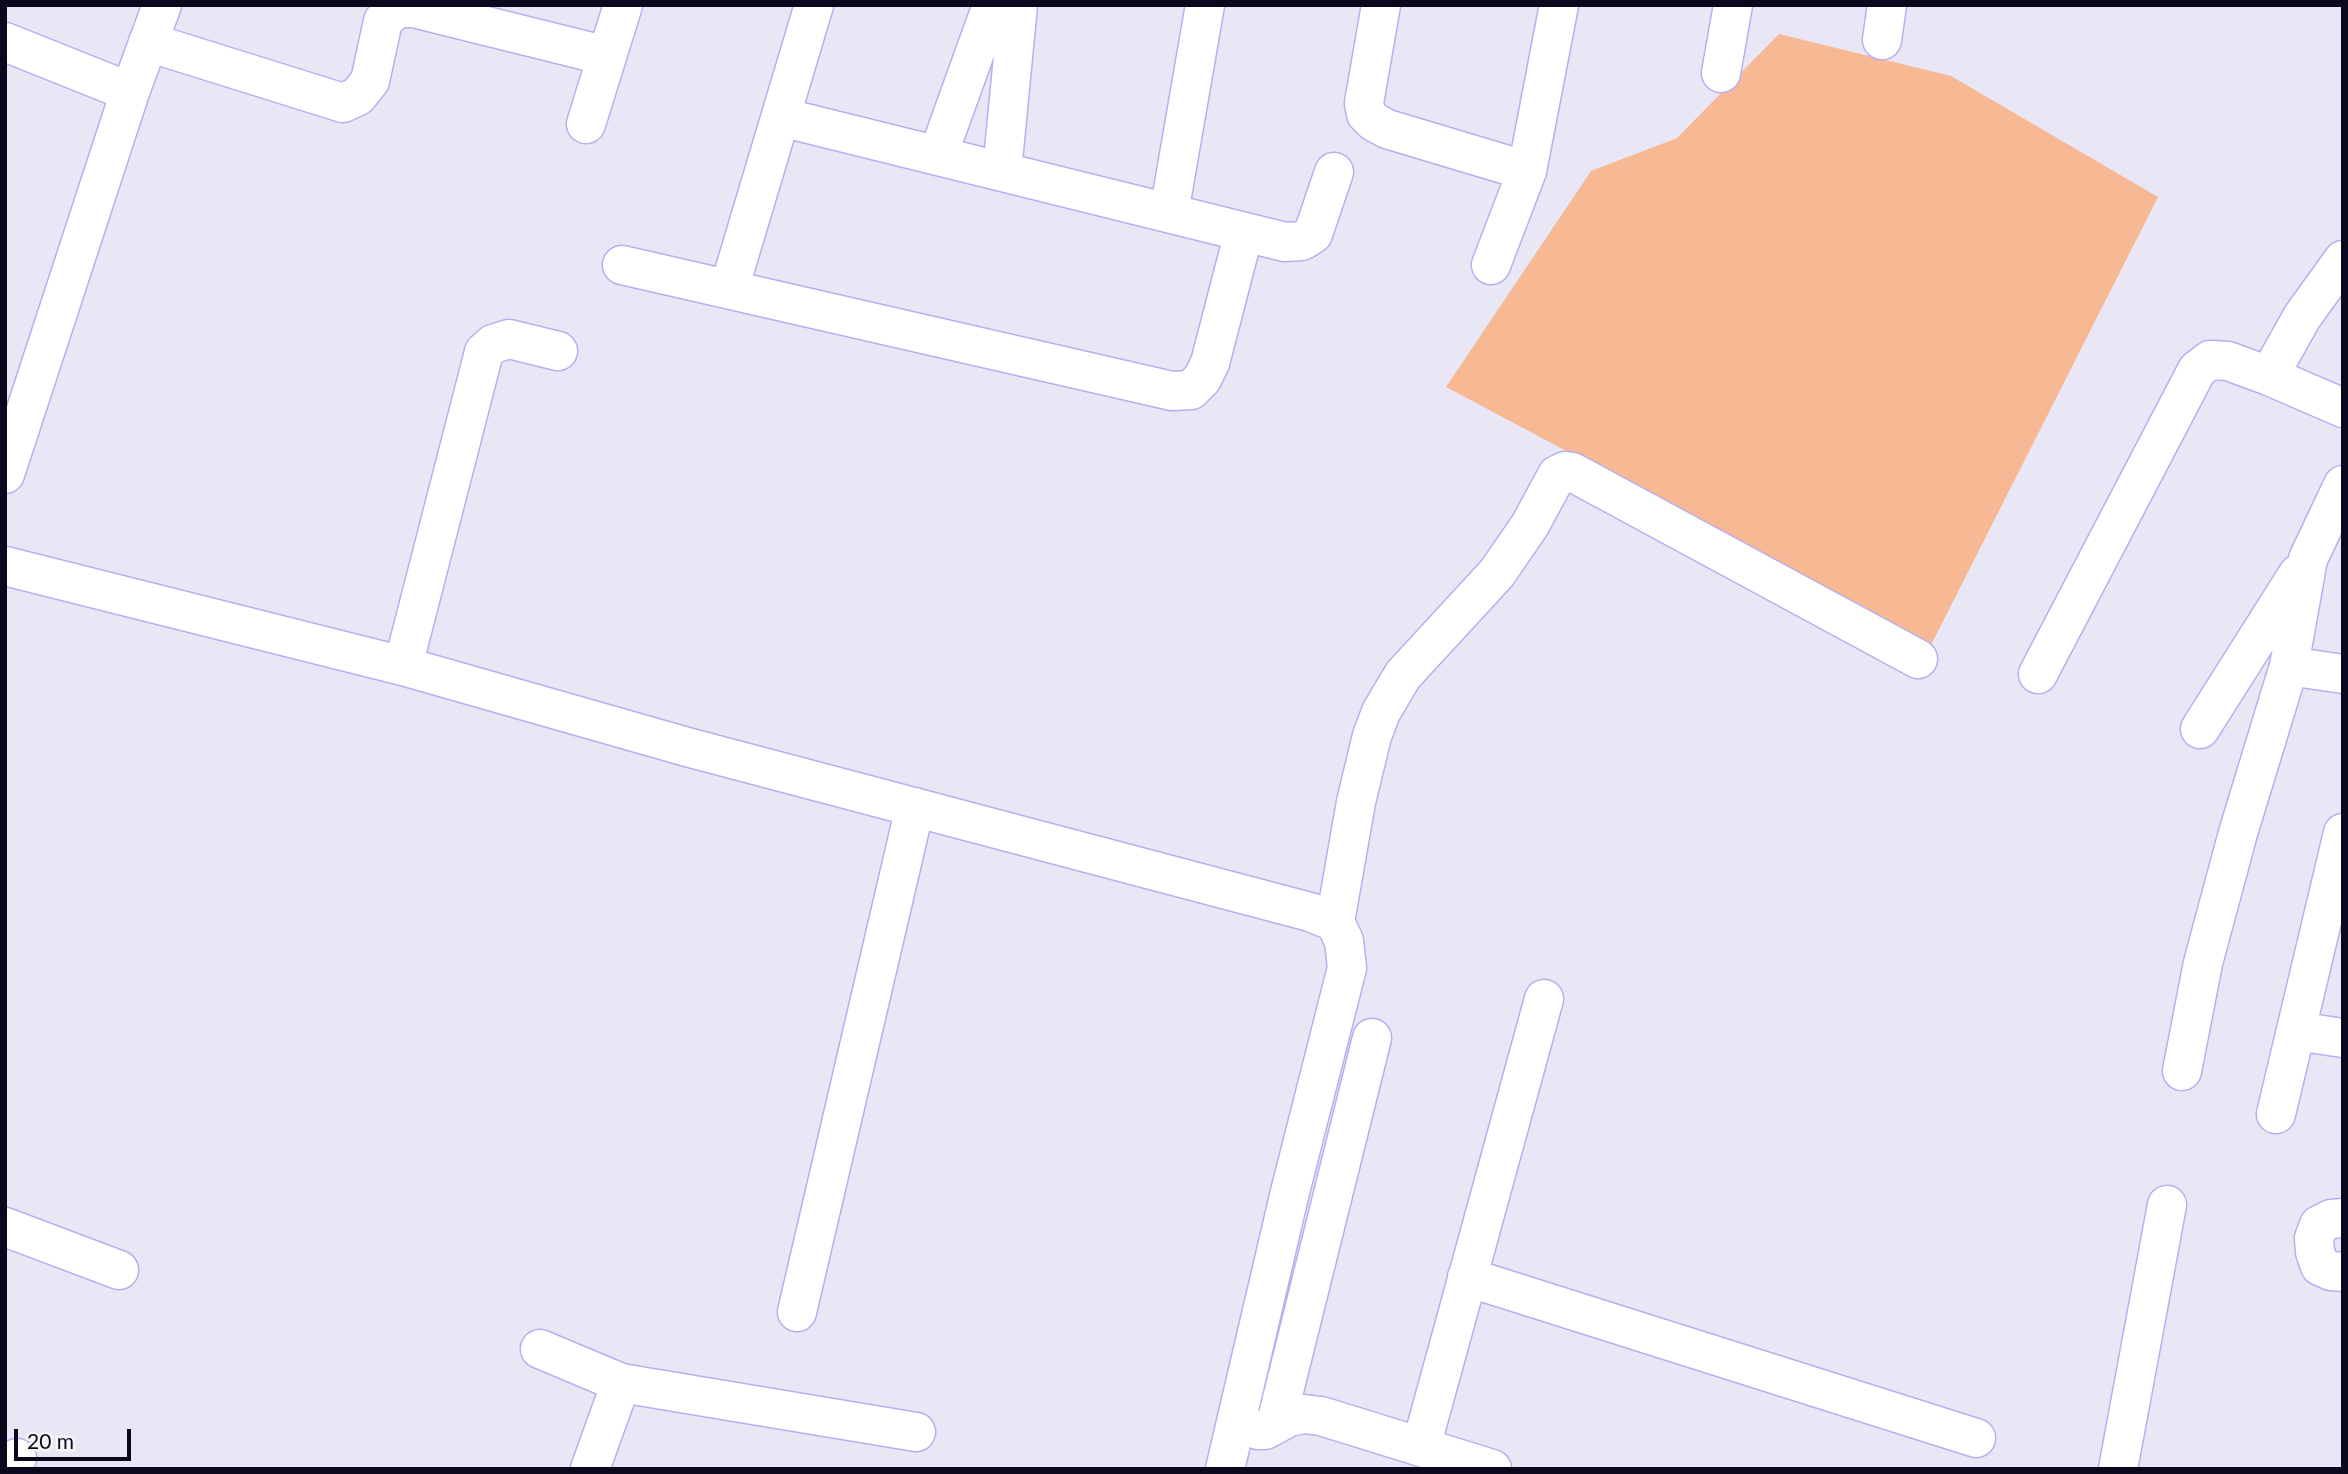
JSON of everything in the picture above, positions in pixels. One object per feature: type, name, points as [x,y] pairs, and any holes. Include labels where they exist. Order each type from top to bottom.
[{"type":"street","points":[[5,474],[130,92],[162,5]]},
{"type":"street","points":[[586,124],[623,5]]},
{"type":"street","points":[[729,289],[814,5]]},
{"type":"street","points":[[938,155],[992,5]]},
{"type":"street","points":[[1002,171],[1018,5]]},
{"type":"street","points":[[1169,213],[1205,5]]},
{"type":"street","points":[[1381,5],[1364,103],[1366,114],[1387,129],[1527,171]]},
{"type":"street","points":[[1491,265],[1527,171],[1559,5]]},
{"type":"street","points":[[1721,73],[1732,5]]},
{"type":"street","points":[[148,42],[343,103],[358,96],[370,81],[383,21],[397,8],[414,8],[607,56]]},
{"type":"street","points":[[5,42],[130,92]]},
{"type":"street","points":[[781,117],[1285,242],[1302,241],[1313,234],[1334,172]]},
{"type":"street","points":[[622,265],[1172,391],[1191,390],[1202,379],[1210,363],[1244,232]]},
{"type":"street","points":[[2269,376],[2302,317],[2343,260]]},
{"type":"street","points":[[403,666],[484,352],[494,344],[509,339],[558,351]]},
{"type":"street","points":[[2038,674],[2197,370],[2210,360],[2228,361],[2343,408]]},
{"type":"street","points":[[1225,1469],[1290,1192],[1347,968],[1344,941],[1335,922],[1356,802],[1381,712],[1415,659],[1497,573],[1530,526],[1552,481],[1565,471],[1572,472],[1917,659]]},
{"type":"street","points":[[2200,729],[2308,559],[2343,485]]},
{"type":"street","points":[[2182,1071],[2203,963],[2238,832],[2289,666],[2308,559]]},
{"type":"street","points":[[5,566],[403,666],[701,751],[1310,912],[1335,922]]},
{"type":"street","points":[[2289,666],[2343,674]]},
{"type":"street","points":[[797,1312],[915,807]]},
{"type":"street","points":[[2276,1114],[2341,850]]},
{"type":"street","points":[[1421,1447],[1544,999]]},
{"type":"street","points":[[2296,1031],[2343,1038]]},
{"type":"street","points":[[1276,1423],[1372,1038]]},
{"type":"street","points":[[2118,1469],[2167,1205]]},
{"type":"street","points":[[2343,1218],[2331,1219],[2319,1225],[2314,1238],[2320,1266],[2343,1272]]},
{"type":"street","points":[[5,1227],[119,1270]]},
{"type":"street","points":[[1467,1277],[1976,1438]]},
{"type":"street","points":[[540,1349],[621,1383],[916,1432]]},
{"type":"street","points":[[590,1469],[621,1383]]},
{"type":"street","points":[[1235,1429],[1265,1430],[1304,1413],[1492,1469]]},
{"type":"shaded area","points":[[1779,34],[1951,76],[2158,197],[1931,645],[1446,387],[1591,171],[1677,138]]}]
